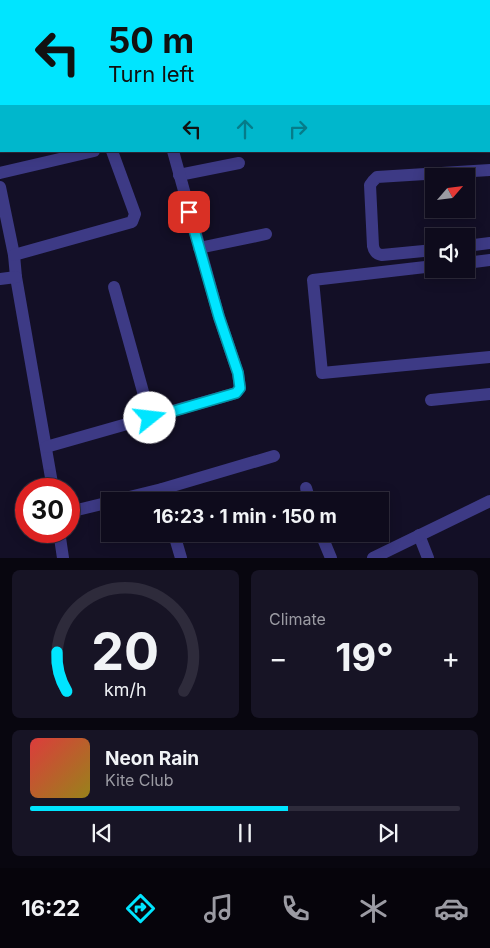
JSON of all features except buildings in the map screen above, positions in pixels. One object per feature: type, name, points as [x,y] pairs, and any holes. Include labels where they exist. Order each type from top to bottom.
[{"type":"street","points":[[0,173],[90,152]]},
{"type":"street","points":[[14,255],[132,222],[135,214],[112,152]]},
{"type":"street","points":[[46,447],[236,393],[240,388],[238,373],[219,317],[173,152]]},
{"type":"street","points":[[179,175],[239,163]]},
{"type":"street","points":[[425,251],[382,255],[378,255],[374,251],[370,184],[377,178],[490,170]]},
{"type":"street","points":[[0,187],[14,255],[51,478]]},
{"type":"street","points":[[200,248],[266,234]]},
{"type":"street","points":[[475,245],[490,243]]},
{"type":"street","points":[[475,262],[490,260]]},
{"type":"street","points":[[425,267],[313,280],[322,373],[490,357]]},
{"type":"street","points":[[0,279],[16,276]]},
{"type":"street","points":[[114,287],[150,418]]},
{"type":"street","points":[[431,400],[490,394]]},
{"type":"street","points":[[172,492],[274,456]]},
{"type":"street","points":[[306,488],[307,492]]},
{"type":"street","points":[[373,558],[490,501]]},
{"type":"street","points":[[80,509],[101,504]]},
{"type":"street","points":[[420,535],[428,558]]},
{"type":"street","points":[[176,542],[181,558]]},
{"type":"street","points":[[324,542],[331,558]]},
{"type":"street","points":[[61,543],[63,558]]},
{"type":"route","points":[[150,418],[236,393],[240,388],[238,373],[219,317],[189,212]]}]
